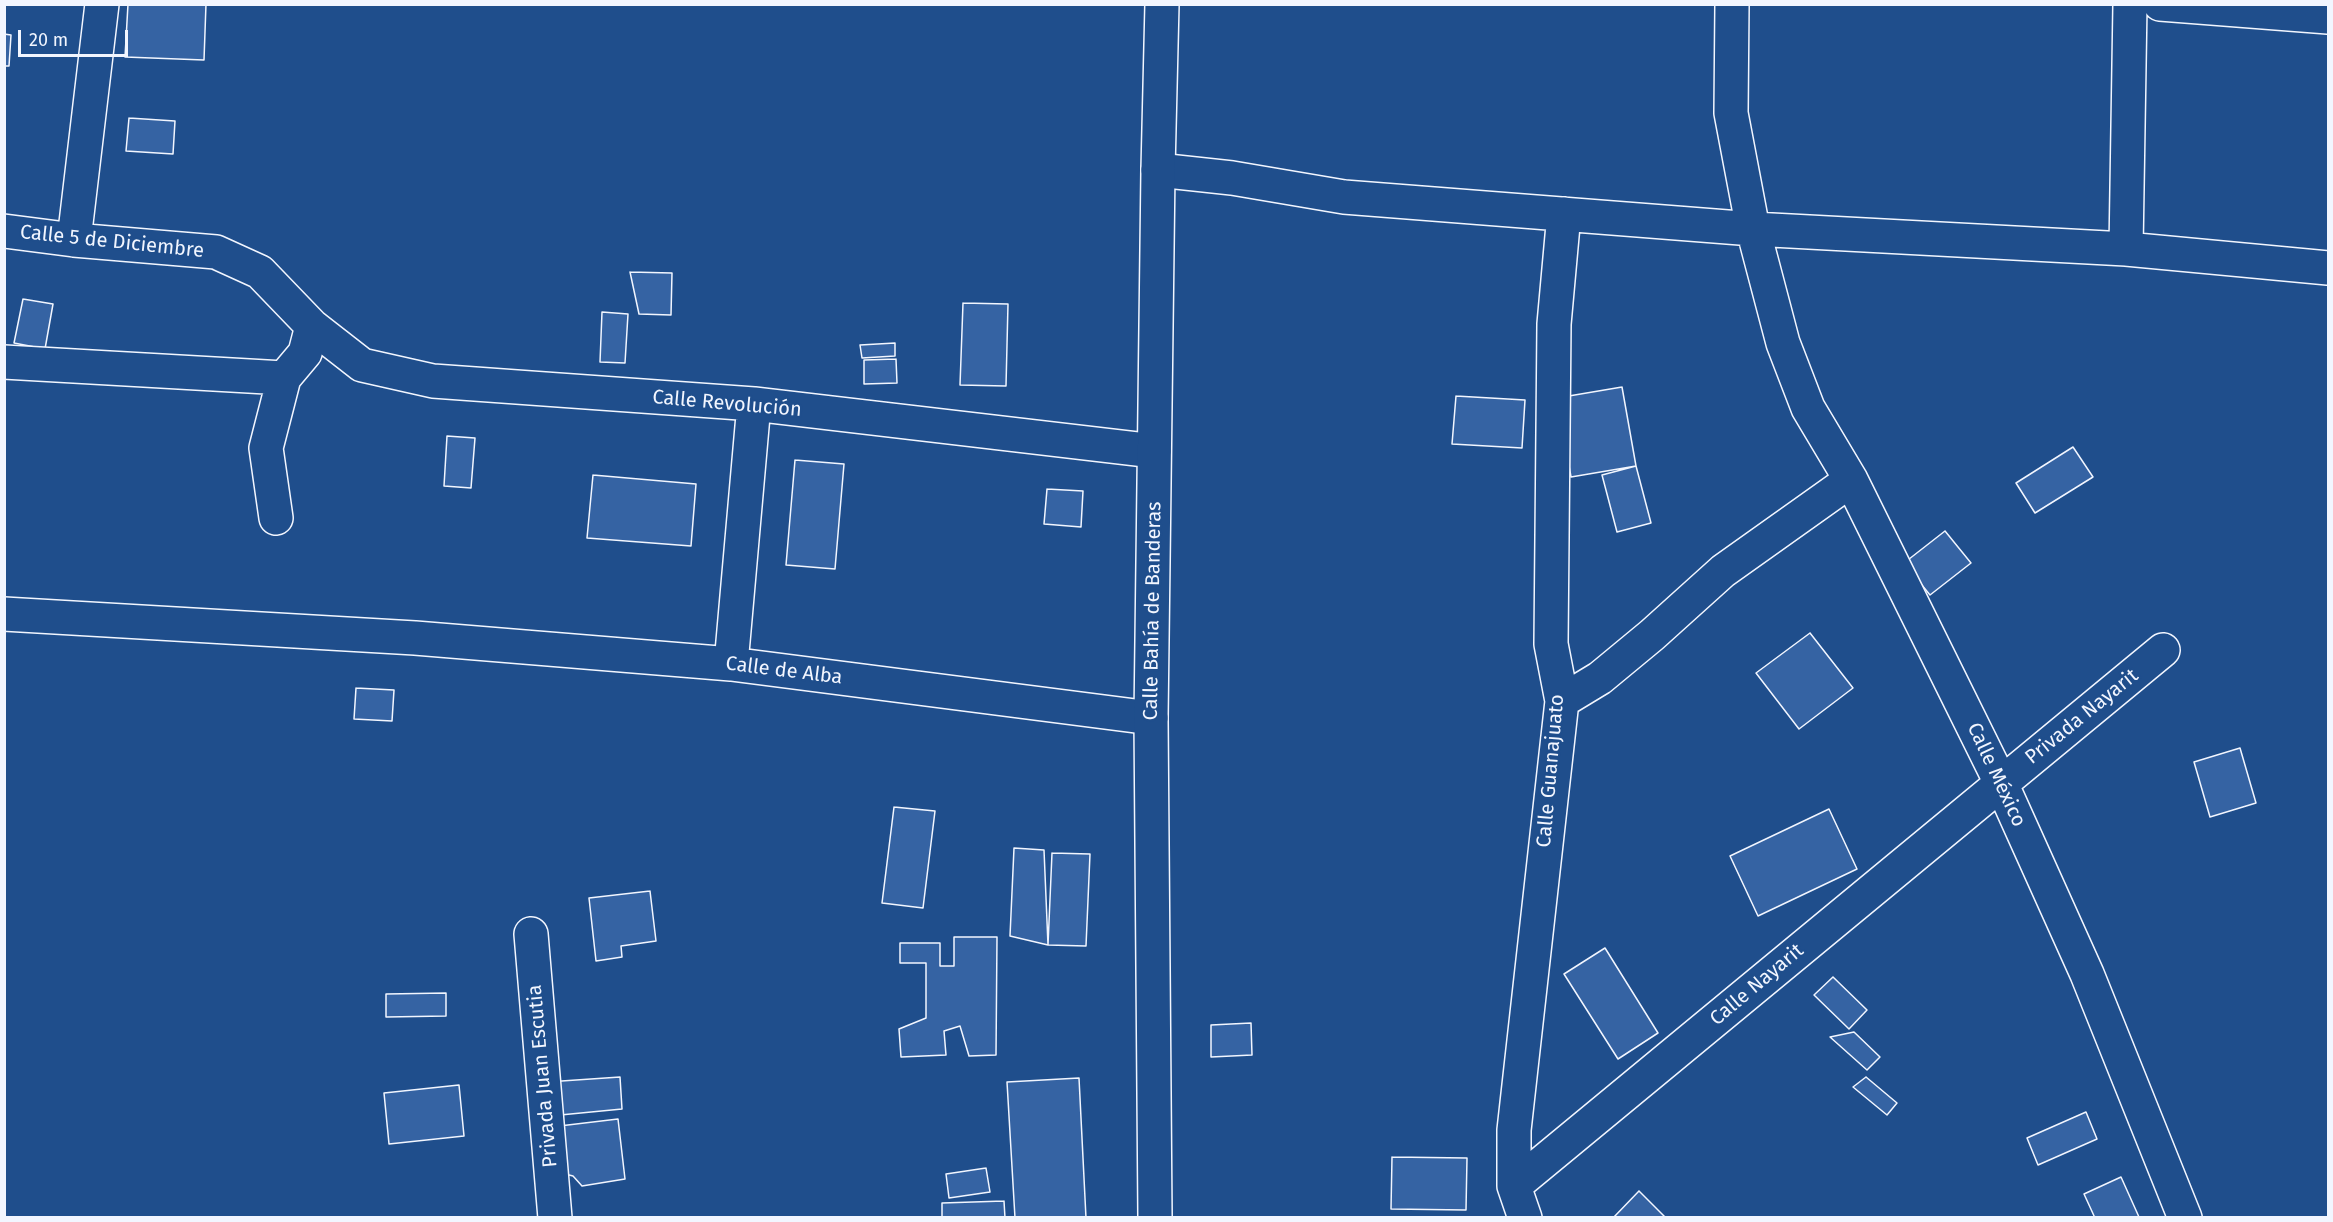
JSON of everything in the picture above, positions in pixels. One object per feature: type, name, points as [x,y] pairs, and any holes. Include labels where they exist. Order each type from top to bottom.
[{"type":"street","points":[[74,240],[102,4]]},
{"type":"street","name":"Calle Bahía de Banderas","points":[[1155,1218],[1151,717],[1162,4]]},
{"type":"street","name":"Calle México","points":[[1732,4],[1731,113],[1753,229],[1783,343],[1808,408],[1851,480],[2001,783],[2087,974],[2185,1218]]},
{"type":"street","points":[[2126,249],[2130,4]]},
{"type":"street","points":[[2160,4],[2328,17]]},
{"type":"street","points":[[1158,170],[1232,178],[1344,197],[1753,229],[2126,249],[2328,268]]},
{"type":"street","name":"Calle Guanajuato","points":[[1525,1218],[1514,1186],[1514,1130],[1562,700],[1551,644],[1554,324],[1564,214]]},
{"type":"street","name":"Calle 5 de Diciembre","points":[[4,231],[74,240],[216,252],[260,272],[312,326]]},
{"type":"street","points":[[276,518],[266,448],[284,378],[305,353],[312,326]]},
{"type":"street","name":"Calle Revolución","points":[[312,326],[362,365],[433,381],[754,404],[1154,451]]},
{"type":"street","points":[[4,362],[284,378]]},
{"type":"street","points":[[731,664],[754,404]]},
{"type":"street","points":[[1562,700],[1600,678],[1723,571],[1851,480]]},
{"type":"street","name":"Calle de Alba","points":[[4,614],[415,638],[731,664],[1151,717]]},
{"type":"street","name":"Privada Nayarit","points":[[2001,783],[2163,650]]},
{"type":"street","name":"Calle Nayarit","points":[[1514,1186],[2001,783]]},
{"type":"street","name":"Privada Juan Escutia","points":[[531,934],[555,1218]]},
{"type":"building","points":[[128,4],[206,4],[204,60],[125,57]]},
{"type":"building","points":[[4,34],[11,35],[9,66],[4,66]]},
{"type":"building","points":[[129,118],[175,121],[173,154],[126,151]]},
{"type":"building","points":[[630,272],[672,273],[671,315],[639,314]]},
{"type":"building","points":[[23,299],[53,304],[45,349],[14,343]]},
{"type":"building","points":[[963,303],[1008,304],[1006,386],[960,385]]},
{"type":"building","points":[[602,312],[628,314],[625,363],[600,362]]},
{"type":"building","points":[[895,343],[895,356],[862,358],[860,345]]},
{"type":"building","points":[[896,359],[897,383],[864,384],[864,360]]},
{"type":"building","points":[[1622,387],[1636,466],[1571,477],[1557,398]]},
{"type":"building","points":[[1456,396],[1525,400],[1522,448],[1452,444]]},
{"type":"building","points":[[447,436],[475,438],[471,488],[444,486]]},
{"type":"building","points":[[2073,447],[2093,477],[2035,513],[2016,483]]},
{"type":"building","points":[[795,460],[844,464],[835,569],[786,565]]},
{"type":"building","points":[[1636,466],[1651,523],[1617,532],[1602,475]]},
{"type":"building","points":[[593,475],[696,484],[691,546],[587,538]]},
{"type":"building","points":[[1047,489],[1083,491],[1081,527],[1044,524]]},
{"type":"building","points":[[1945,531],[1971,563],[1930,595],[1904,563]]},
{"type":"building","points":[[1810,633],[1853,688],[1799,729],[1756,673]]},
{"type":"building","points":[[356,688],[394,690],[392,721],[354,719]]},
{"type":"building","points":[[2240,748],[2256,803],[2210,817],[2194,762]]},
{"type":"building","points":[[894,807],[935,811],[923,908],[882,903]]},
{"type":"building","points":[[1829,809],[1857,869],[1758,916],[1730,856]]},
{"type":"building","points":[[1014,848],[1044,850],[1048,945],[1010,936]]},
{"type":"building","points":[[1052,853],[1090,854],[1086,946],[1048,945]]},
{"type":"building","points":[[650,891],[656,941],[621,946],[622,957],[596,961],[589,898]]},
{"type":"building","points":[[954,937],[997,937],[996,1055],[969,1056],[960,1026],[944,1031],[946,1055],[901,1057],[899,1029],[926,1018],[926,963],[900,963],[900,943],[940,943],[940,966],[954,966]]},
{"type":"building","points":[[1605,948],[1658,1033],[1618,1059],[1564,974]]},
{"type":"building","points":[[1833,977],[1867,1010],[1849,1029],[1814,995]]},
{"type":"building","points":[[446,993],[446,1016],[386,1017],[386,994]]},
{"type":"building","points":[[1251,1023],[1252,1055],[1211,1057],[1211,1025]]},
{"type":"building","points":[[1854,1032],[1880,1057],[1867,1070],[1830,1037]]},
{"type":"building","points":[[620,1077],[622,1109],[550,1116],[547,1082]]},
{"type":"building","points":[[1866,1077],[1897,1103],[1887,1115],[1853,1087]]},
{"type":"building","points":[[1079,1078],[1086,1218],[1015,1218],[1007,1082]]},
{"type":"building","points":[[459,1085],[464,1136],[389,1144],[384,1093]]},
{"type":"building","points":[[2086,1112],[2097,1139],[2038,1165],[2027,1138]]},
{"type":"building","points":[[618,1119],[625,1179],[582,1186],[573,1176],[557,1172],[551,1127]]},
{"type":"building","points":[[1392,1157],[1467,1158],[1466,1210],[1391,1209]]},
{"type":"building","points":[[986,1168],[990,1192],[949,1198],[946,1174]]},
{"type":"building","points":[[2121,1177],[2139,1217],[2095,1218],[2084,1194]]},
{"type":"building","points":[[1639,1191],[1666,1218],[1613,1218]]},
{"type":"building","points":[[1004,1201],[1005,1218],[942,1218],[942,1203]]}]
